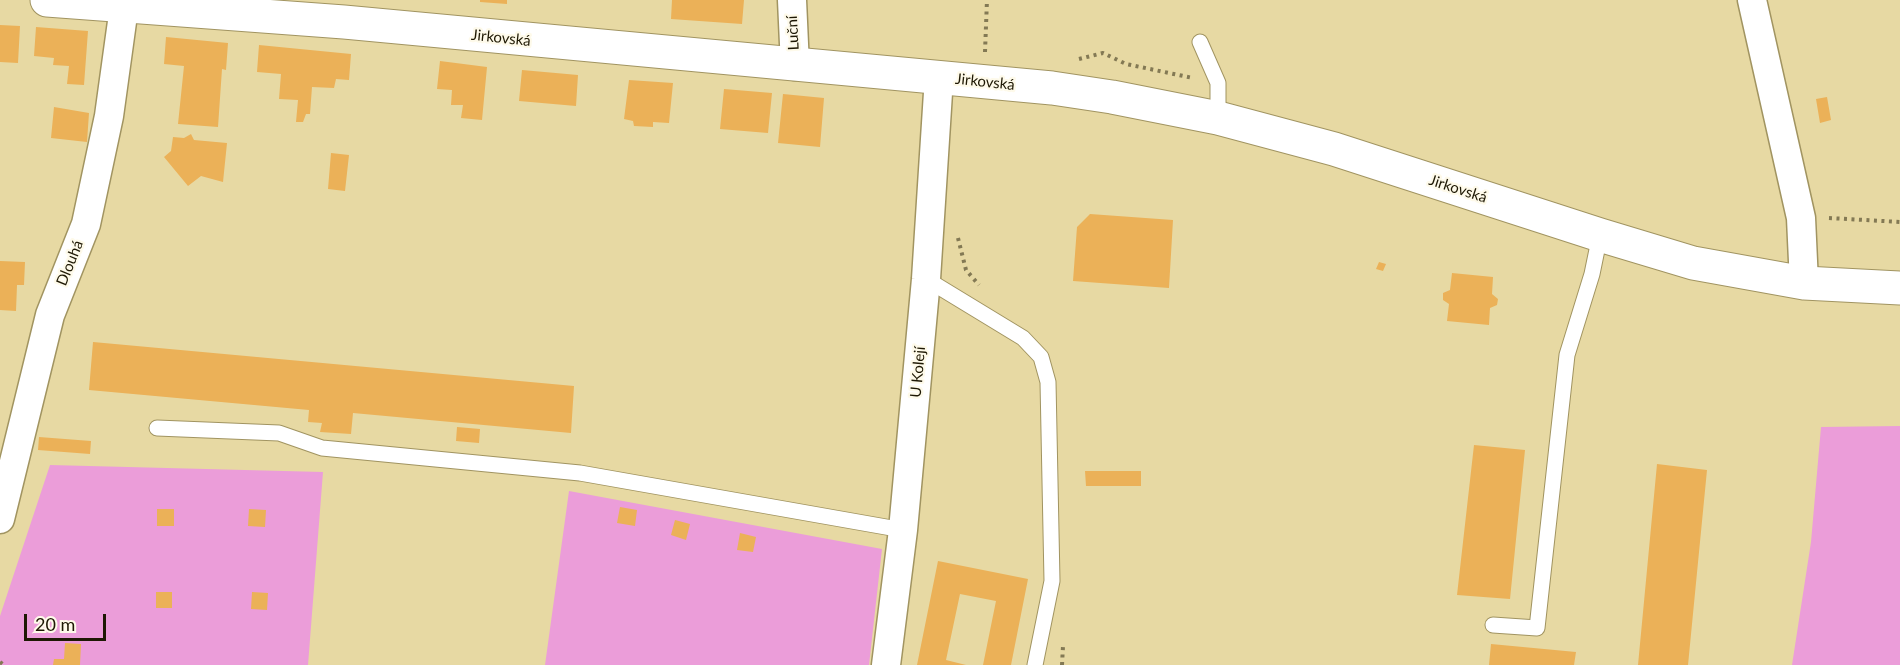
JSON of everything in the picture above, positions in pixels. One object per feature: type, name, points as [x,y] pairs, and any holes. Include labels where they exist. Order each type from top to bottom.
[{"type":"main road","name":"Jirkovská","points":[[47,0],[125,2],[795,66],[939,77],[1112,97],[1218,118],[1334,149],[1600,236],[1693,263],[1804,283],[1900,288]]},
{"type":"street","name":"Luční","points":[[792,0],[795,66]]},
{"type":"street","points":[[1752,0],[1801,218],[1804,283]]},
{"type":"street","name":"Dlouhá","points":[[0,519],[50,315],[86,224],[109,116],[125,2]]},
{"type":"street","name":"U Kolejí","points":[[886,665],[903,530],[926,279],[939,77]]},
{"type":"lane","points":[[1200,42],[1218,83],[1218,118]]},
{"type":"lane","points":[[1492,625],[1537,628],[1568,355],[1592,274],[1600,236]]},
{"type":"lane","points":[[926,279],[1023,338],[1041,357],[1046,374],[1052,581],[1035,665]]},
{"type":"lane","points":[[157,429],[279,433],[322,448],[579,473],[903,530]]},
{"type":"path","points":[[985,52],[987,0]]},
{"type":"path","points":[[1801,218],[1900,222]]},
{"type":"path","points":[[0,662],[4,665]]},
{"type":"shaded area","points":[[1900,426],[1900,665],[1792,665],[1811,542],[1821,427]]},
{"type":"shaded area","points":[[50,465],[323,472],[308,665],[0,665],[0,616]]},
{"type":"shaded area","points":[[569,491],[882,549],[869,665],[545,665]]},
{"type":"building","points":[[480,0],[507,0],[507,4],[480,2]]},
{"type":"building","points":[[672,0],[744,0],[742,24],[671,19]]},
{"type":"building","points":[[0,25],[20,26],[18,63],[0,62]]},
{"type":"building","points":[[36,27],[88,31],[84,85],[67,84],[69,66],[53,65],[54,58],[34,56]]},
{"type":"building","points":[[166,37],[228,43],[226,70],[222,69],[218,127],[178,124],[184,66],[164,64]]},
{"type":"building","points":[[259,45],[351,54],[349,80],[336,79],[334,88],[312,87],[310,114],[306,114],[303,122],[296,122],[298,100],[279,99],[281,74],[257,72]]},
{"type":"building","points":[[440,61],[487,67],[482,120],[461,118],[463,105],[451,105],[452,90],[437,89]]},
{"type":"building","points":[[522,70],[578,75],[576,106],[519,101]]},
{"type":"building","points":[[629,80],[673,83],[669,123],[653,122],[653,127],[634,126],[633,121],[624,119]]},
{"type":"building","points":[[724,89],[772,93],[768,133],[720,129]]},
{"type":"building","points":[[783,94],[824,98],[820,147],[778,143]]},
{"type":"building","points":[[1827,97],[1831,120],[1820,123],[1816,99]]},
{"type":"building","points":[[54,107],[89,113],[87,142],[51,138]]},
{"type":"building","points":[[191,134],[194,140],[227,143],[223,182],[201,176],[188,186],[164,157],[171,151],[173,137],[184,138]]},
{"type":"building","points":[[331,153],[349,155],[345,191],[328,189]]},
{"type":"building","points":[[1090,214],[1173,220],[1169,288],[1073,281],[1077,227]]},
{"type":"building","points":[[0,261],[25,262],[24,285],[17,285],[16,311],[0,310]]},
{"type":"building","points":[[1379,262],[1386,264],[1383,271],[1376,269]]},
{"type":"building","points":[[1452,273],[1493,277],[1492,294],[1498,299],[1497,305],[1490,308],[1489,325],[1447,321],[1449,304],[1443,300],[1443,293],[1450,290]]},
{"type":"building","points":[[93,342],[574,386],[571,433],[353,413],[351,434],[320,432],[322,423],[308,422],[309,410],[89,390]]},
{"type":"building","points":[[457,427],[480,429],[479,443],[456,441]]},
{"type":"building","points":[[39,437],[91,441],[90,454],[38,450]]},
{"type":"building","points":[[1474,445],[1525,450],[1510,599],[1457,595]]},
{"type":"building","points":[[1657,464],[1707,470],[1688,665],[1638,665]]},
{"type":"building","points":[[1085,471],[1141,471],[1141,486],[1086,486]]},
{"type":"building","points":[[620,507],[637,510],[635,526],[617,523]]},
{"type":"building","points":[[157,509],[174,509],[174,526],[157,526]]},
{"type":"building","points":[[249,509],[266,510],[265,527],[248,526]]},
{"type":"building","points":[[675,520],[690,524],[686,540],[671,535]]},
{"type":"building","points":[[740,533],[756,537],[753,552],[737,550]]},
{"type":"building","points":[[938,561],[1028,579],[1011,665],[983,665],[996,601],[960,594],[946,660],[966,665],[917,665]]},
{"type":"building","points":[[156,592],[172,592],[172,608],[156,608]]},
{"type":"building","points":[[252,592],[268,593],[267,610],[251,609]]},
{"type":"building","points":[[65,643],[81,644],[80,665],[53,665],[54,659],[64,659]]},
{"type":"building","points":[[1491,644],[1576,652],[1574,665],[1489,665]]}]
